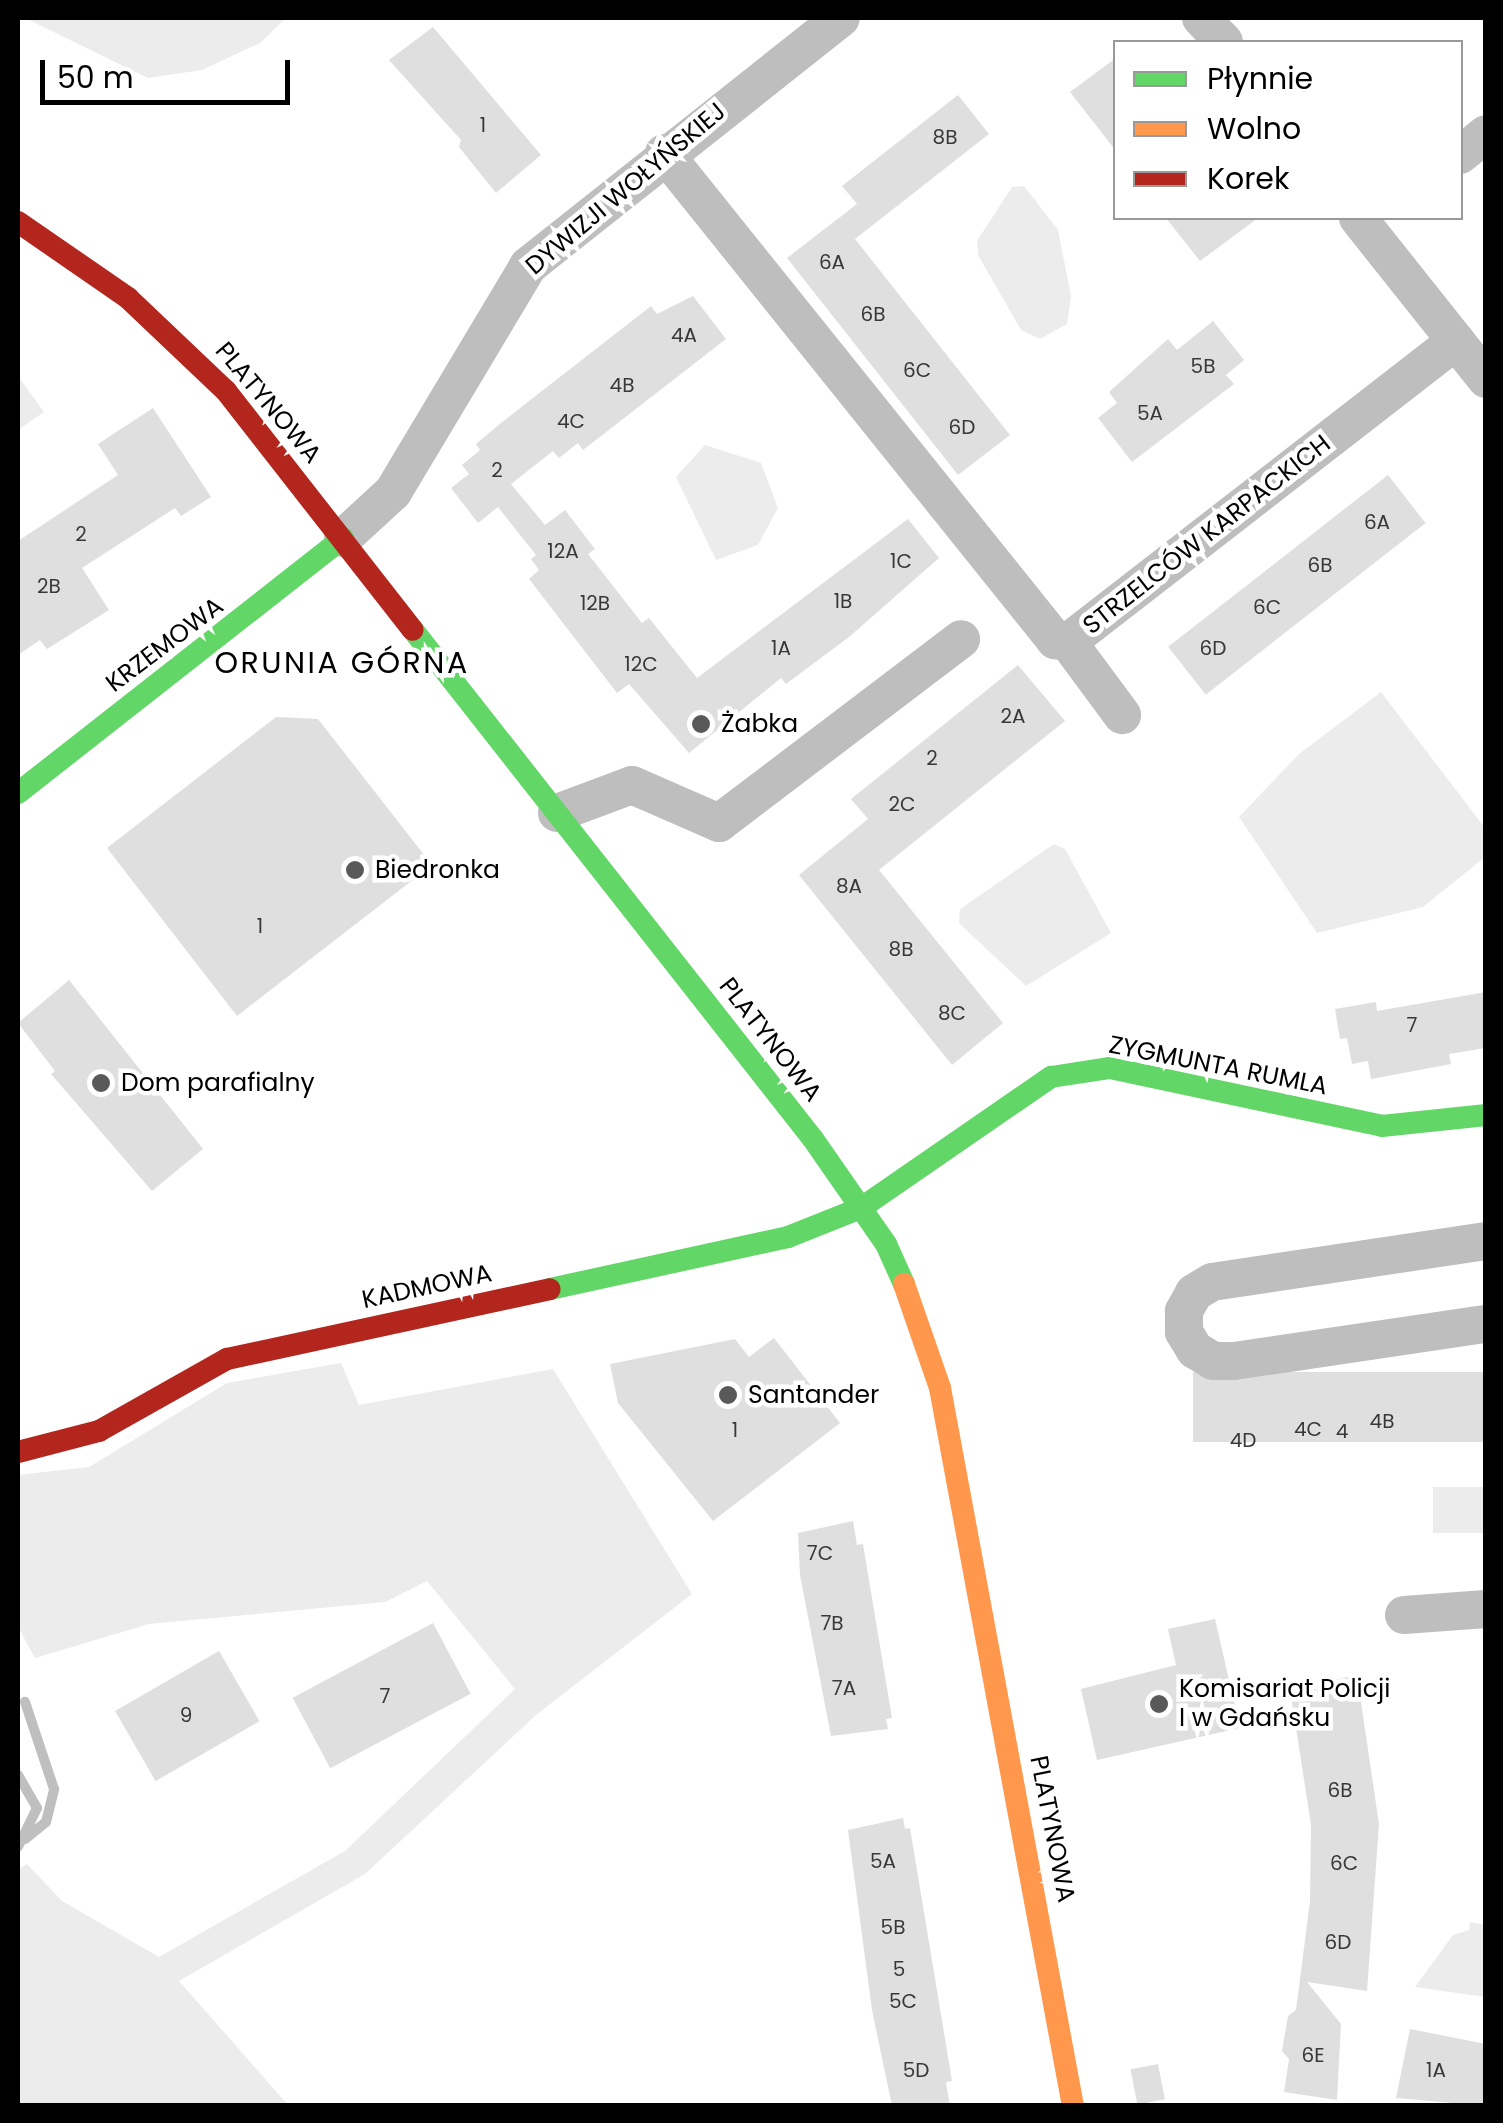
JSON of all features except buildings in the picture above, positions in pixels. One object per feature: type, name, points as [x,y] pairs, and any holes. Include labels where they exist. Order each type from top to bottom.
[{"type":"street","name":"DYWIZJI WOŁYŃSKIEJ","points":[[343,538],[393,492],[528,266],[664,153],[841,18]]},
{"type":"street","points":[[1201,18],[1222,40]]},
{"type":"street","points":[[1463,153],[1486,134]]},
{"type":"street","name":"STRZELCÓW KARPACKICH","points":[[664,153],[1056,640],[1068,642],[1456,341]]},
{"type":"street","name":"PLATYNOWA","points":[[18,222],[128,298],[186,349],[343,538],[557,813],[860,1208],[904,1278],[940,1388],[1073,2106]]},
{"type":"street","points":[[1371,222],[1486,379]]},
{"type":"street","name":"KRZEMOWA","points":[[18,793],[343,538]]},
{"type":"street","points":[[557,813],[632,785],[719,824],[961,639]]},
{"type":"street","points":[[1068,642],[1122,715]]},
{"type":"street","name":"ZYGMUNTA RUMLA","points":[[860,1208],[1051,1077],[1076,1072],[1110,1068],[1382,1126],[1486,1115]]},
{"type":"street","name":"KADMOWA","points":[[18,1452],[100,1431],[227,1359],[788,1238],[860,1208]]},
{"type":"street","points":[[1486,1241],[1212,1282],[1194,1293],[1184,1311],[1184,1332],[1195,1350],[1213,1361],[1486,1324]]},
{"type":"street","points":[[1404,1615],[1486,1609]]},
{"type":"shaded area","points":[[25,18],[286,18],[260,43],[202,70],[148,78]]},
{"type":"shaded area","points":[[1024,186],[1058,230],[1071,296],[1067,324],[1040,339],[1021,330],[978,255],[977,241],[1012,187]]},
{"type":"shaded area","points":[[18,376],[44,412],[18,430]]},
{"type":"shaded area","points":[[705,445],[761,463],[778,508],[758,545],[716,560],[676,477]]},
{"type":"shaded area","points":[[1381,692],[1485,828],[1485,857],[1423,907],[1317,933],[1239,817],[1299,754]]},
{"type":"shaded area","points":[[1054,844],[1065,849],[1111,933],[1026,986],[959,923],[960,909]]},
{"type":"shaded area","points":[[341,1363],[359,1405],[553,1369],[692,1594],[536,1715],[365,1874],[179,1981],[288,2105],[18,2105],[18,1870],[27,1864],[62,1901],[159,1957],[345,1851],[515,1689],[427,1581],[385,1602],[149,1624],[35,1658],[18,1627],[18,1475],[89,1467],[227,1383]]},
{"type":"shaded area","points":[[1433,1487],[1485,1487],[1485,1533],[1433,1533]]},
{"type":"shaded area","points":[[1470,1922],[1485,1925],[1485,1997],[1415,1987],[1453,1935],[1469,1930]]},
{"type":"waterway","points":[[25,1702],[54,1789],[46,1822],[25,1839]]},
{"type":"waterway","points":[[18,1775],[37,1808],[18,1847]]},
{"type":"traffic: fast","points":[[18,793],[343,538]]},
{"type":"traffic: fast","points":[[413,630],[813,1139],[886,1244],[904,1284]]},
{"type":"traffic: fast","points":[[550,1289],[788,1237],[861,1208],[1051,1077],[1110,1068],[1382,1126],[1486,1115]]},
{"type":"traffic: slow","points":[[904,1284],[940,1388],[1073,2106]]},
{"type":"traffic: jam","points":[[18,222],[128,298],[226,391],[413,630]]},
{"type":"traffic: jam","points":[[18,1452],[99,1431],[227,1359],[550,1289]]},
{"type":"place","name":"Żabka","points":[[701,724]]},
{"type":"place","name":"Biedronka","points":[[355,870]]},
{"type":"place","name":"Dom parafialny","points":[[101,1083]]},
{"type":"place","name":"Santander","points":[[728,1395]]},
{"type":"place","name":"Komisariat Policji I w Gdańsku","points":[[1159,1704]]},
{"type":"district","name":"ORUNIA GÓRNA","points":[[342,663]]}]
